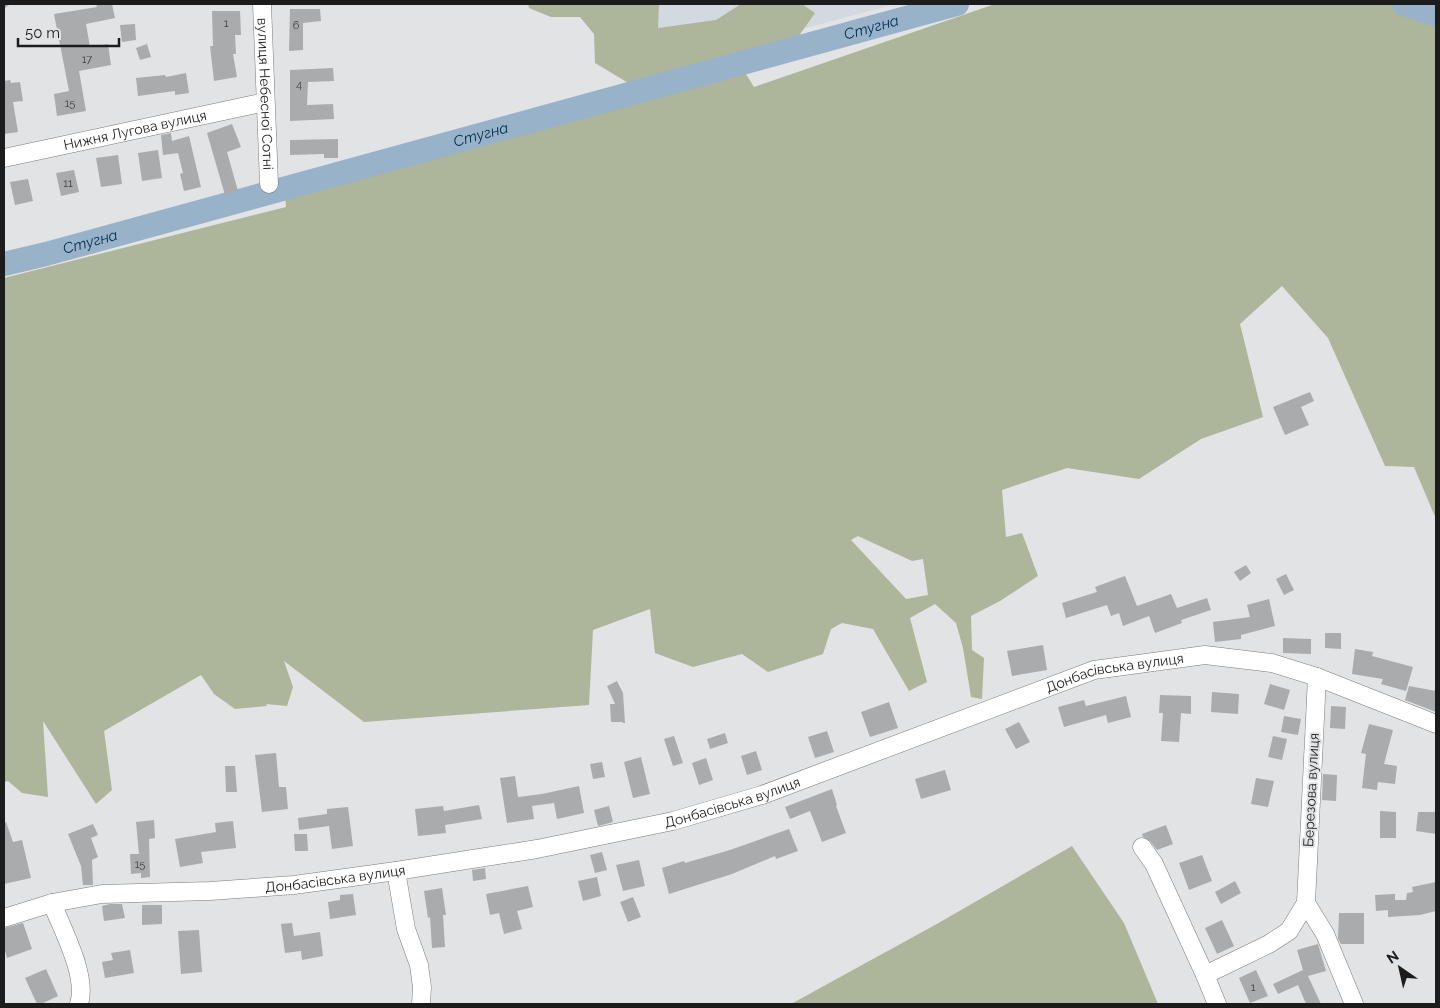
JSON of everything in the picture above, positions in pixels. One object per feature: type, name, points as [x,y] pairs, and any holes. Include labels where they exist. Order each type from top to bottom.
[{"type":"street","name":"вулиця Небесної Сотні","points":[[262,4],[269,184]]},
{"type":"street","name":"Нижня Лугова вулиця","points":[[4,158],[266,102]]},
{"type":"street","name":"Донбасівська вулиця","points":[[4,918],[52,903],[102,894],[210,892],[294,885],[537,849],[673,822],[762,795],[1094,670],[1205,655],[1272,663],[1317,677],[1436,724]]},
{"type":"street","name":"Березова вулиця","points":[[1205,976],[1269,944],[1289,931],[1306,903],[1317,677]]},
{"type":"street","points":[[1142,847],[1154,864],[1217,1004]]},
{"type":"street","points":[[396,871],[406,929],[419,965],[421,1004]]},
{"type":"street","points":[[52,903],[77,965],[81,998],[79,1004]]},
{"type":"street","points":[[1306,903],[1325,934],[1354,1004]]},
{"type":"shaded area","points":[[641,4],[895,4],[647,71]]},
{"type":"green space","points":[[528,4],[659,4],[658,28],[716,20],[741,4],[802,4],[815,13],[796,40],[630,84],[595,63],[594,34],[580,17],[551,17],[529,8]]},
{"type":"green space","points":[[995,4],[1436,4],[1436,519],[1414,467],[1385,466],[1328,338],[1282,286],[1240,324],[1263,417],[1201,439],[1139,479],[1067,468],[1002,490],[1006,537],[1022,533],[1038,576],[1000,601],[971,616],[972,650],[984,658],[982,699],[971,697],[963,648],[956,623],[935,604],[910,618],[927,682],[909,691],[873,629],[842,623],[831,629],[823,654],[768,672],[742,654],[693,667],[655,653],[650,609],[593,630],[589,705],[364,722],[284,661],[293,687],[287,706],[266,704],[267,706],[235,709],[214,694],[201,675],[104,731],[112,790],[96,804],[43,721],[48,797],[22,793],[8,781],[4,782],[4,278],[286,207],[285,194],[456,153],[744,71],[754,87]],"holes":[[[858,536],[912,561],[923,559],[928,595],[906,599],[851,540]]]},
{"type":"green space","points":[[1072,846],[1124,923],[1158,1004],[791,1004],[935,925]]},
{"type":"building","points":[[96,4],[112,4],[115,18],[86,24],[90,47],[108,44],[111,65],[79,71],[86,111],[57,116],[54,94],[69,91],[54,14],[97,7]]},
{"type":"building","points":[[290,9],[320,9],[321,21],[303,23],[303,50],[289,51]]},
{"type":"building","points":[[212,11],[240,11],[241,35],[235,35],[236,54],[233,54],[237,77],[214,81],[210,46],[213,46]]},
{"type":"building","points":[[135,24],[136,40],[122,42],[120,25]]},
{"type":"building","points":[[147,44],[151,57],[140,60],[136,48]]},
{"type":"building","points":[[333,68],[334,81],[308,82],[307,105],[333,104],[334,119],[290,121],[290,70]]},
{"type":"building","points":[[186,73],[189,93],[175,95],[175,91],[138,96],[136,78],[165,75],[166,77]]},
{"type":"building","points":[[10,80],[11,83],[20,82],[23,101],[13,102],[18,132],[4,134],[4,81]]},
{"type":"building","points":[[232,124],[241,147],[227,152],[238,191],[225,195],[207,133]]},
{"type":"building","points":[[171,133],[172,141],[189,136],[201,187],[184,191],[180,174],[183,173],[178,153],[163,155],[161,135]]},
{"type":"building","points":[[338,139],[338,158],[324,158],[324,154],[290,155],[290,140]]},
{"type":"building","points":[[158,150],[162,178],[142,181],[138,153]]},
{"type":"building","points":[[118,155],[122,184],[101,187],[96,158]]},
{"type":"building","points":[[74,170],[79,192],[61,196],[56,173]]},
{"type":"building","points":[[28,179],[33,201],[15,205],[10,182]]},
{"type":"building","points":[[1310,392],[1314,401],[1301,407],[1309,425],[1285,435],[1273,407]]},
{"type":"building","points":[[1246,565],[1251,573],[1240,581],[1234,572]]},
{"type":"building","points":[[1286,574],[1294,590],[1284,595],[1276,579]]},
{"type":"building","points":[[1125,576],[1137,606],[1171,594],[1177,608],[1207,598],[1211,610],[1181,620],[1182,623],[1155,633],[1149,616],[1123,626],[1119,613],[1111,616],[1107,605],[1066,618],[1062,603],[1097,592],[1095,587]]},
{"type":"building","points":[[1269,599],[1275,626],[1241,635],[1241,639],[1215,642],[1213,622],[1250,617],[1247,605]]},
{"type":"building","points":[[1325,633],[1341,633],[1341,649],[1325,648]]},
{"type":"building","points":[[1283,638],[1311,639],[1311,654],[1283,653]]},
{"type":"building","points":[[1043,645],[1047,670],[1012,676],[1007,651]]},
{"type":"building","points":[[1355,649],[1373,652],[1372,656],[1413,667],[1406,691],[1381,684],[1383,679],[1352,674]]},
{"type":"building","points":[[617,681],[623,693],[625,723],[611,722],[610,704],[615,704],[607,686]]},
{"type":"building","points":[[1270,684],[1290,690],[1284,710],[1264,704]]},
{"type":"building","points":[[1409,686],[1436,691],[1436,712],[1405,700]]},
{"type":"building","points":[[1212,692],[1239,694],[1238,714],[1211,712]]},
{"type":"building","points":[[1160,695],[1191,696],[1191,714],[1181,713],[1179,742],[1161,741],[1163,713],[1159,713]]},
{"type":"building","points":[[1126,696],[1131,717],[1108,723],[1106,715],[1064,727],[1058,707],[1084,700],[1086,706]]},
{"type":"building","points":[[889,702],[898,728],[870,737],[861,712]]},
{"type":"building","points":[[1331,706],[1346,707],[1345,729],[1330,728]]},
{"type":"building","points":[[1284,716],[1301,719],[1298,735],[1281,732]]},
{"type":"building","points":[[1019,722],[1030,742],[1016,749],[1005,729]]},
{"type":"building","points":[[1369,724],[1393,730],[1384,764],[1397,766],[1395,784],[1378,782],[1377,790],[1362,788],[1366,754],[1361,753]]},
{"type":"building","points":[[827,731],[834,752],[815,758],[808,737]]},
{"type":"building","points":[[725,733],[728,743],[710,749],[707,739]]},
{"type":"building","points":[[674,736],[683,763],[673,766],[664,739]]},
{"type":"building","points":[[1273,736],[1287,739],[1282,760],[1268,757]]},
{"type":"building","points":[[756,751],[762,770],[747,775],[741,756]]},
{"type":"building","points":[[276,753],[279,787],[286,787],[288,809],[262,812],[255,755]]},
{"type":"building","points":[[641,757],[650,794],[633,798],[624,762]]},
{"type":"building","points":[[706,758],[713,780],[699,785],[692,763]]},
{"type":"building","points":[[602,762],[605,777],[593,779],[590,764]]},
{"type":"building","points":[[225,766],[235,766],[237,792],[226,792]]},
{"type":"building","points":[[945,770],[951,790],[921,799],[915,779]]},
{"type":"building","points":[[1323,774],[1337,775],[1336,801],[1322,800]]},
{"type":"building","points":[[515,776],[518,797],[579,786],[584,813],[557,819],[554,803],[532,806],[534,819],[507,823],[500,778]]},
{"type":"building","points":[[1256,778],[1274,781],[1268,807],[1251,804]]},
{"type":"building","points":[[832,789],[846,833],[822,842],[810,811],[790,819],[785,807]]},
{"type":"building","points":[[479,805],[482,819],[445,825],[446,833],[418,836],[415,809],[443,806],[444,811]]},
{"type":"building","points":[[609,806],[613,822],[598,826],[594,810]]},
{"type":"building","points":[[348,807],[353,846],[332,849],[329,826],[299,830],[298,818],[327,814],[327,809]]},
{"type":"building","points":[[1380,811],[1396,812],[1396,838],[1380,838]]},
{"type":"building","points":[[1418,812],[1436,812],[1436,834],[1416,831]]},
{"type":"building","points":[[154,820],[155,838],[149,839],[150,877],[141,878],[141,873],[131,874],[130,854],[139,854],[136,822]]},
{"type":"building","points":[[233,821],[236,848],[201,852],[203,863],[180,867],[175,839],[216,832],[215,823]]},
{"type":"building","points":[[6,822],[13,842],[22,840],[31,878],[4,884],[4,823]]},
{"type":"building","points":[[93,824],[98,835],[91,838],[98,857],[92,860],[93,885],[83,885],[81,866],[68,834]]},
{"type":"building","points":[[1166,825],[1173,844],[1157,850],[1142,834]]},
{"type":"building","points":[[789,829],[798,851],[776,859],[775,856],[732,874],[669,894],[662,868],[730,850]]},
{"type":"building","points":[[294,834],[307,834],[308,851],[295,851]]},
{"type":"building","points":[[602,852],[607,870],[595,873],[590,855]]},
{"type":"building","points":[[1202,855],[1212,881],[1189,890],[1179,863]]},
{"type":"building","points":[[639,860],[645,886],[623,891],[616,865]]},
{"type":"building","points":[[485,868],[486,879],[473,881],[472,870]]},
{"type":"building","points":[[597,877],[601,896],[583,901],[578,881]]},
{"type":"building","points":[[1235,881],[1241,893],[1221,904],[1215,892]]},
{"type":"building","points":[[1436,882],[1436,911],[1420,915],[1388,917],[1388,910],[1376,911],[1375,895],[1395,894],[1395,900],[1406,900],[1407,893],[1413,892],[1412,887]]},
{"type":"building","points":[[528,886],[533,907],[517,911],[522,929],[504,934],[499,913],[490,915],[486,894]]},
{"type":"building","points":[[442,888],[446,915],[443,915],[445,947],[432,948],[430,917],[428,918],[424,891]]},
{"type":"building","points":[[353,894],[356,915],[330,919],[328,902],[340,900],[340,895]]},
{"type":"building","points":[[633,897],[641,917],[628,922],[620,902]]},
{"type":"building","points":[[122,904],[125,918],[104,921],[102,906]]},
{"type":"building","points":[[142,905],[162,905],[162,924],[142,925]]},
{"type":"building","points":[[1339,913],[1364,913],[1364,944],[1341,944],[1338,939]]},
{"type":"building","points":[[1222,920],[1234,946],[1217,954],[1205,928]]},
{"type":"building","points":[[23,923],[32,949],[7,958],[4,947],[4,928]]},
{"type":"building","points":[[292,923],[294,936],[320,932],[323,956],[302,960],[301,951],[285,953],[281,924]]},
{"type":"building","points":[[199,930],[202,972],[181,974],[178,931]]},
{"type":"building","points":[[1318,944],[1326,971],[1308,976],[1321,1004],[1306,1004],[1298,985],[1278,994],[1273,984],[1303,970],[1297,950]]},
{"type":"building","points":[[130,950],[134,973],[105,978],[102,962],[113,960],[111,953]]},
{"type":"building","points":[[46,969],[58,996],[37,1004],[25,978]]},
{"type":"building","points":[[1256,970],[1268,996],[1250,1003],[1239,978]]},
{"type":"waterway","name":"Стугна","points":[[4,264],[957,4]]},
{"type":"waterway","name":"Стугна","points":[[1404,4],[1436,15]]}]
